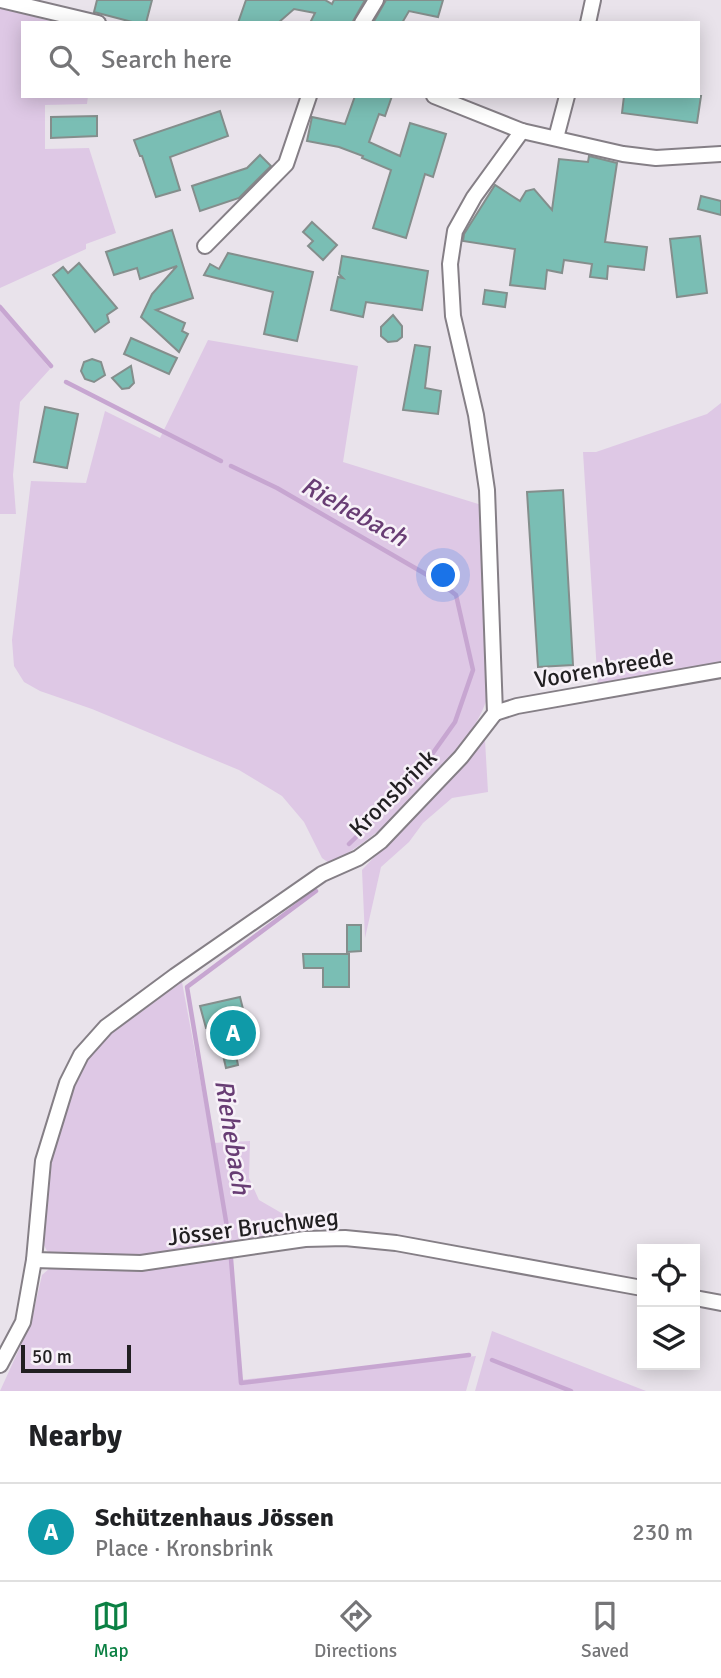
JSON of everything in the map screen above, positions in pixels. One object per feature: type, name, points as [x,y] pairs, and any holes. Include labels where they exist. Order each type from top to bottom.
[{"type":"street","points":[[1,0],[90,21]]},
{"type":"street","points":[[363,21],[376,0]]},
{"type":"street","points":[[588,21],[593,0]]},
{"type":"street","points":[[205,246],[286,164],[308,98]]},
{"type":"street","points":[[439,98],[522,131],[623,155],[656,158],[721,154]]},
{"type":"street","points":[[556,138],[566,98]]},
{"type":"street","points":[[495,713],[487,490],[476,415],[453,316],[450,264],[455,231],[474,197],[522,131]]},
{"type":"street","name":"Voorenbreede","points":[[495,713],[517,706],[721,670]]},
{"type":"street","name":"Kronsbrink","points":[[0,1365],[23,1322],[34,1260],[43,1161],[67,1083],[81,1055],[106,1027],[175,976],[322,874],[358,858],[381,841],[461,757],[495,713]]},
{"type":"street","name":"Jösser Bruchweg","points":[[34,1260],[141,1263],[304,1239],[345,1238],[396,1243],[637,1287]]},
{"type":"street","points":[[700,1299],[721,1303]]},
{"type":"shaded area","points":[[0,8],[50,21],[21,21],[21,98],[88,98],[87,104],[45,105],[45,149],[89,148],[116,233],[86,244],[86,249],[0,288]]},
{"type":"shaded area","points":[[0,307],[50,369],[20,402],[13,475],[16,514],[0,514]]},
{"type":"shaded area","points":[[208,340],[358,366],[343,462],[488,507],[490,677],[482,712],[448,763],[424,789],[374,835],[329,863],[322,858],[304,822],[282,796],[239,770],[92,709],[40,691],[24,682],[14,666],[12,640],[31,481],[86,483],[105,411],[160,438]]},
{"type":"shaded area","points":[[721,403],[721,666],[598,688],[583,452],[596,452],[707,414]]},
{"type":"shaded area","points":[[485,740],[488,792],[452,798],[423,823],[409,842],[381,867],[365,938],[362,870]]},
{"type":"shaded area","points":[[182,982],[212,1143],[250,1141],[249,1178],[259,1200],[316,1233],[140,1260],[59,1256],[47,1251],[42,1241],[52,1151],[78,1068],[107,1037]]},
{"type":"shaded area","points":[[231,1254],[240,1380],[476,1356],[466,1391],[0,1391],[31,1323],[42,1275],[50,1268],[57,1264]]},
{"type":"shaded area","points":[[492,1331],[646,1391],[475,1391]]},
{"type":"building","points":[[97,0],[152,0],[147,21],[128,21],[94,12]]},
{"type":"building","points":[[246,0],[325,0],[332,4],[334,0],[365,0],[353,21],[311,21],[315,13],[294,9],[280,21],[239,21]]},
{"type":"building","points":[[386,0],[443,0],[438,17],[409,11],[403,21],[374,21]]},
{"type":"building","points":[[701,96],[697,123],[622,113],[624,98]]},
{"type":"building","points":[[354,98],[391,98],[385,116],[379,114],[369,142],[400,156],[410,123],[446,134],[433,177],[425,174],[406,238],[373,228],[391,170],[339,147],[307,141],[312,117],[345,124]]},
{"type":"building","points":[[220,111],[228,136],[170,157],[180,190],[156,197],[134,140]]},
{"type":"building","points":[[97,116],[97,136],[51,138],[51,117]]},
{"type":"building","points":[[260,155],[271,166],[239,198],[200,211],[192,186],[247,168]]},
{"type":"building","points":[[589,156],[617,163],[605,242],[647,247],[644,270],[608,266],[607,279],[590,277],[592,264],[564,260],[562,273],[547,270],[545,289],[510,285],[515,249],[463,241],[464,234],[495,185],[520,201],[526,191],[534,189],[552,210],[559,159],[588,162]]},
{"type":"building","points":[[701,196],[721,201],[721,215],[698,209]]},
{"type":"building","points":[[312,222],[337,245],[323,260],[308,246],[313,241],[303,232]]},
{"type":"building","points":[[172,230],[193,298],[156,310],[185,323],[182,331],[188,334],[179,352],[141,317],[152,294],[177,266],[140,279],[137,268],[114,275],[106,252]]},
{"type":"building","points":[[700,236],[707,293],[677,297],[670,239]]},
{"type":"building","points":[[228,253],[313,272],[297,341],[264,334],[273,292],[204,275],[210,264],[219,269]]},
{"type":"building","points":[[342,256],[428,271],[422,310],[366,302],[363,317],[331,310],[338,277],[343,278],[339,274]]},
{"type":"building","points":[[79,263],[117,308],[107,315],[109,322],[95,332],[53,275],[63,267],[68,273]]},
{"type":"building","points":[[485,290],[507,293],[505,307],[483,304]]},
{"type":"building","points":[[393,315],[402,326],[402,337],[388,342],[381,336],[381,327]]},
{"type":"building","points":[[131,338],[177,358],[169,374],[124,354]]},
{"type":"building","points":[[415,345],[430,347],[425,388],[441,391],[438,414],[403,410]]},
{"type":"building","points":[[92,359],[101,362],[105,375],[94,382],[85,379],[81,371],[84,362]]},
{"type":"building","points":[[131,366],[134,383],[129,388],[122,389],[112,378]]},
{"type":"building","points":[[45,407],[78,414],[67,468],[34,462]]},
{"type":"building","points":[[563,490],[573,665],[538,667],[527,492]]},
{"type":"building","points":[[347,925],[361,925],[361,951],[347,952]]},
{"type":"building","points":[[303,954],[349,954],[349,987],[323,987],[323,968],[304,968]]},
{"type":"building","points":[[240,997],[250,1037],[233,1040],[238,1065],[226,1068],[216,1025],[206,1028],[200,1006]]},
{"type":"waterway","name":"Riehebach","points":[[0,307],[51,366]]},
{"type":"waterway","name":"Riehebach","points":[[66,382],[221,461]]},
{"type":"waterway","name":"Riehebach","points":[[231,466],[277,488],[441,583],[456,595],[473,670],[455,722],[413,781],[349,844]]},
{"type":"waterway","name":"Riehebach","points":[[230,1245],[187,987],[316,891]]},
{"type":"waterway","name":"Riehebach","points":[[231,1259],[241,1383],[469,1355]]},
{"type":"waterway","name":"Riehebach","points":[[492,1360],[571,1391]]},
{"type":"place","name":"Schützenhaus Jössen","points":[[233,1033]]}]
